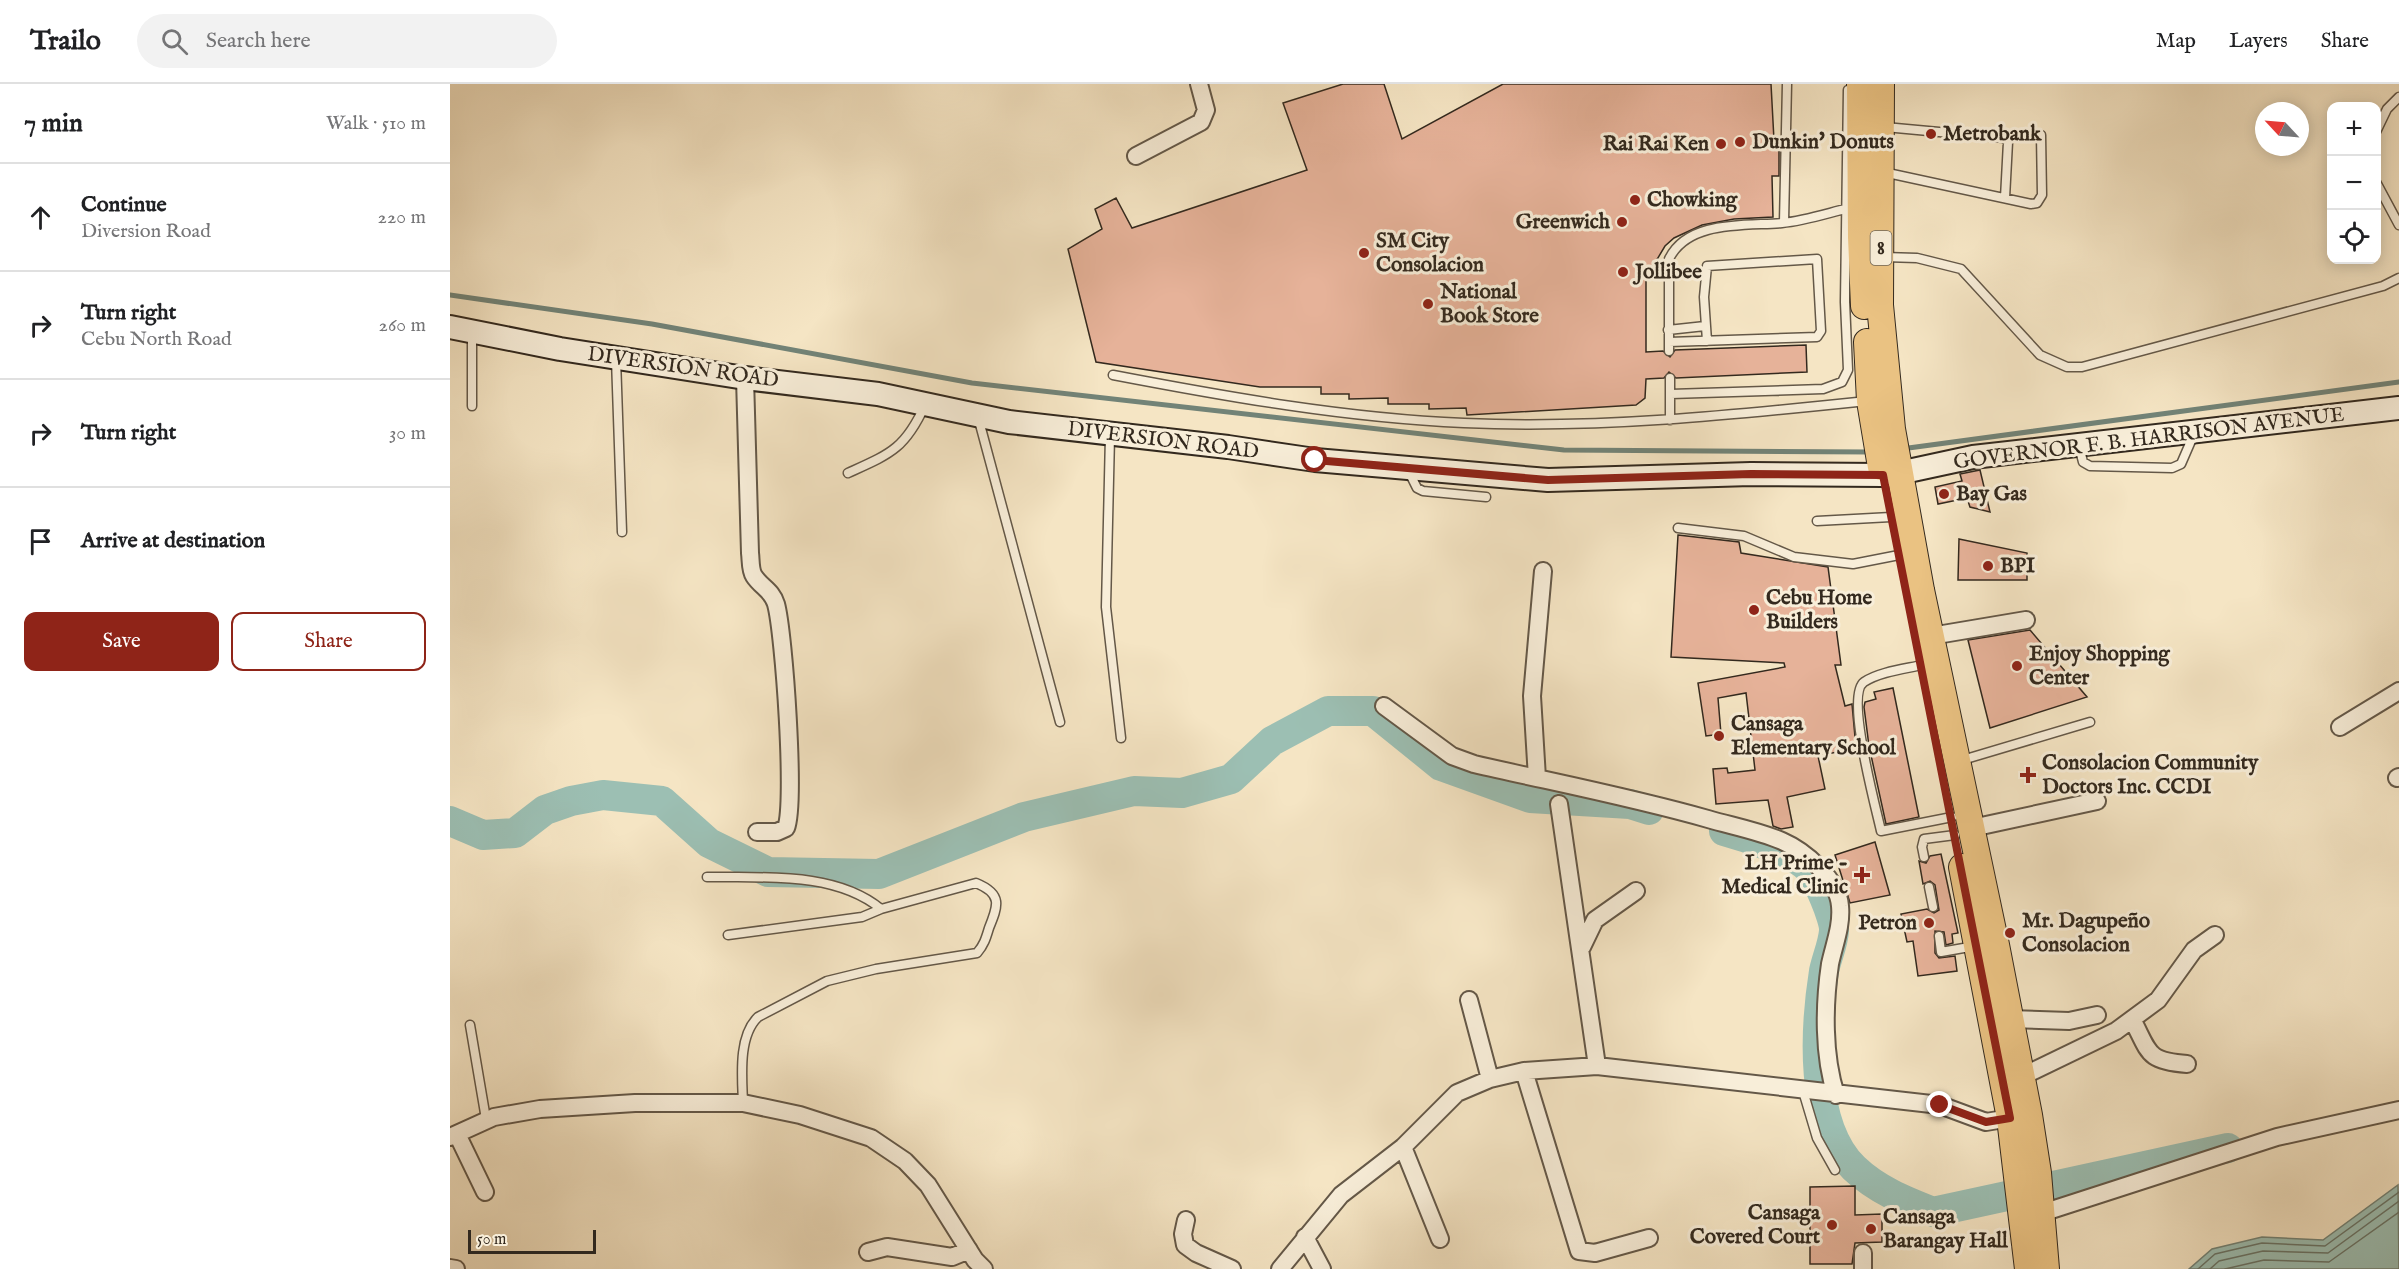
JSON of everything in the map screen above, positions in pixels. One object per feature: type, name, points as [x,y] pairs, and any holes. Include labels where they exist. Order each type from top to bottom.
[{"type":"main road","name":"8","points":[[1860,84],[1861,237],[1870,401],[1883,430]]},
{"type":"main road","name":"8","points":[[1881,84],[1880,304],[1883,430],[1958,761],[1959,827],[1977,945],[2010,1118],[2028,1174]]},
{"type":"main road","name":"8","points":[[1890,469],[1891,517],[1922,665],[2020,1077],[2028,1174],[2046,1269]]},
{"type":"main road","name":"8","points":[[2028,1269],[2035,1211]]},
{"type":"street","points":[[1136,156],[1201,122],[1206,110],[1198,84]]},
{"type":"street","name":"DIVERSION ROAD","points":[[450,327],[616,358],[745,378],[878,394],[978,416],[1315,460],[1548,480],[1890,469]]},
{"type":"street","points":[[745,378],[750,553],[753,575],[774,595],[781,622],[789,771],[789,814],[786,828],[777,832],[757,832]]},
{"type":"street","name":"GOVERNOR F. B. HARRISON AVENUE","points":[[1890,469],[2195,430],[2399,408]]},
{"type":"street","points":[[1537,778],[1532,696],[1543,571]]},
{"type":"street","points":[[1931,636],[2026,620]]},
{"type":"street","points":[[2340,727],[2399,691]]},
{"type":"street","points":[[1384,706],[1452,756],[1667,807],[1782,841],[1802,854],[1829,879],[1840,906],[1840,924],[1828,979],[1827,1016],[1833,1094]]},
{"type":"street","points":[[1959,827],[2097,801]]},
{"type":"street","points":[[1559,804],[1597,1066]]},
{"type":"street","points":[[1581,948],[1595,920],[1636,891]]},
{"type":"street","points":[[2020,1077],[2116,1031],[2158,1000],[2194,950],[2215,935]]},
{"type":"street","points":[[1469,1000],[1490,1079]]},
{"type":"street","points":[[2008,1019],[2069,1021],[2097,1015]]},
{"type":"street","points":[[2132,1019],[2153,1057],[2163,1062],[2187,1064]]},
{"type":"street","points":[[1280,1269],[1341,1195],[1403,1147],[1457,1093],[1490,1079],[1524,1071],[1597,1066],[1807,1092],[1940,1105],[1986,1122],[2010,1118]]},
{"type":"street","points":[[1524,1071],[1580,1251],[1595,1253],[1649,1238]]},
{"type":"street","points":[[485,1192],[453,1136],[486,1119],[540,1108],[630,1103],[743,1103],[840,1126],[871,1138],[904,1161],[928,1185],[980,1268]]},
{"type":"street","points":[[2035,1211],[2277,1137],[2399,1110]]},
{"type":"street","points":[[1403,1147],[1440,1239]]},
{"type":"street","points":[[1186,1220],[1183,1234],[1185,1245],[1196,1253],[1232,1269]]},
{"type":"street","points":[[1305,1237],[1322,1269]]},
{"type":"street","points":[[868,1252],[887,1246],[952,1257],[969,1250]]},
{"type":"street","points":[[450,1268],[456,1269]]},
{"type":"lane","points":[[1784,222],[1786,84]]},
{"type":"lane","points":[[1671,394],[1822,389],[1842,382],[1848,370],[1845,209],[1848,84]]},
{"type":"lane","points":[[2381,122],[2387,109],[2399,97]]},
{"type":"lane","points":[[1881,127],[2004,138],[2008,142],[2005,198]]},
{"type":"lane","points":[[1882,172],[2031,204],[2037,203],[2042,195],[2041,135]]},
{"type":"lane","points":[[2381,191],[2399,225]]},
{"type":"lane","points":[[1707,341],[1704,297],[1707,266],[1815,258],[1818,262],[1821,335],[1796,342],[1707,341],[1669,346],[1669,259],[1674,249],[1684,240],[1699,232],[1738,225],[1784,222],[1845,209]]},
{"type":"lane","points":[[1881,256],[1917,258],[1961,269],[2040,355],[2067,367],[2082,367],[2383,286],[2399,278]]},
{"type":"lane","points":[[1668,330],[1706,326]]},
{"type":"lane","points":[[472,331],[472,406]]},
{"type":"lane","points":[[616,358],[622,532]]},
{"type":"lane","points":[[1113,375],[1215,394],[1301,406],[1461,423],[1612,424],[1870,401]]},
{"type":"lane","points":[[1670,378],[1670,420]]},
{"type":"lane","points":[[848,473],[892,453],[915,427],[926,405]]},
{"type":"lane","points":[[978,416],[1060,722]]},
{"type":"lane","points":[[2079,446],[2083,462],[2090,466],[2172,468],[2181,464],[2195,430]]},
{"type":"lane","points":[[1110,435],[1106,607],[1121,738]]},
{"type":"lane","points":[[1406,467],[1418,488],[1423,491],[1486,497]]},
{"type":"lane","points":[[1816,521],[1891,517]]},
{"type":"lane","points":[[1678,528],[1744,536],[1794,557],[1853,564],[1899,555]]},
{"type":"lane","points":[[1922,665],[1878,676],[1863,682],[1858,688],[1856,699],[1862,740],[1881,831],[1959,827]]},
{"type":"lane","points":[[1958,761],[2090,722]]},
{"type":"lane","points":[[1924,857],[1922,843],[1924,839],[1959,827]]},
{"type":"lane","points":[[707,877],[791,878],[866,896],[881,909]]},
{"type":"lane","points":[[728,935],[862,917],[881,909],[976,884],[990,890],[996,898],[997,911],[983,946],[977,953],[876,969],[827,981],[758,1017],[750,1025],[746,1036],[743,1103]]},
{"type":"lane","points":[[1929,887],[1933,907]]},
{"type":"lane","points":[[1939,936],[1941,952],[1977,945]]},
{"type":"lane","points":[[470,1025],[486,1119]]},
{"type":"lane","points":[[1807,1092],[1817,1138],[1835,1170]]},
{"type":"water","points":[[2398,1185],[2399,1269],[2189,1269],[2212,1249],[2262,1237],[2323,1240]]},
{"type":"building","name":"SM City Consolacion","points":[[1343,84],[1384,84],[1402,139],[1503,84],[1771,84],[1774,140],[1779,139],[1779,176],[1772,176],[1773,217],[1734,219],[1702,225],[1674,238],[1665,246],[1646,278],[1646,352],[1663,351],[1670,357],[1675,350],[1806,345],[1807,372],[1676,378],[1669,372],[1664,378],[1646,379],[1645,398],[1636,405],[1467,415],[1466,408],[1429,409],[1429,404],[1388,404],[1388,398],[1349,399],[1349,394],[1321,394],[1321,387],[1260,387],[1096,362],[1068,249],[1102,229],[1095,209],[1116,198],[1132,228],[1307,170],[1283,103]]},
{"type":"building","points":[[1980,470],[1990,512],[1970,507],[1967,498],[1938,504],[1935,487],[1962,481],[1960,474]]},
{"type":"building","points":[[1678,535],[1739,542],[1741,553],[1828,567],[1841,665],[1835,665],[1845,706],[1852,704],[1856,748],[1818,756],[1825,789],[1787,797],[1793,827],[1781,829],[1773,826],[1768,800],[1716,804],[1713,769],[1727,768],[1728,773],[1755,770],[1746,693],[1718,698],[1721,734],[1706,736],[1698,683],[1785,667],[1784,663],[1671,657]]},
{"type":"building","points":[[1959,539],[2027,553],[2027,580],[1958,580]]},
{"type":"building","name":"Enjoy Shopping Center","points":[[2030,630],[2087,697],[1990,728],[1968,640]]},
{"type":"building","points":[[1893,688],[1919,817],[1886,824],[1869,746],[1864,707],[1865,702],[1876,699],[1874,692]]},
{"type":"building","name":"LH Prime - Medical Clinic","points":[[1875,842],[1890,895],[1850,903],[1835,855]]},
{"type":"building","points":[[1941,854],[1958,933],[1952,934],[1953,943],[1946,945],[1944,932],[1935,931],[1935,953],[1939,958],[1955,956],[1957,971],[1918,976],[1913,941],[1907,942],[1901,914],[1927,909],[1934,913],[1939,910],[1935,885],[1930,881],[1923,884],[1919,861],[1926,863],[1930,856]]},
{"type":"building","name":"Cansaga Covered Court","points":[[1855,1186],[1855,1215],[1882,1214],[1882,1242],[1855,1243],[1852,1264],[1810,1264],[1810,1187]]},
{"type":"waterway","points":[[450,295],[652,324],[972,383],[1564,450],[1871,452]]},
{"type":"waterway","points":[[1901,449],[2399,382]]},
{"type":"waterway","points":[[450,821],[483,835],[515,833],[545,810],[571,801],[603,795],[662,801],[709,843],[768,872],[879,874],[1024,817],[1134,791],[1182,793],[1231,779],[1272,741],[1328,711],[1373,711],[1441,766],[1530,798],[1630,804],[1649,810]]},
{"type":"waterway","points":[[1724,831],[1768,846],[1801,862],[1816,880],[1824,898],[1834,931],[1824,971],[1819,1020],[1818,1047],[1822,1101],[1829,1127],[1839,1149],[1854,1168],[1882,1189],[1933,1212],[2228,1148]]},
{"type":"place","name":"Metrobank","points":[[1931,134]]},
{"type":"place","name":"Dunkin' Donuts","points":[[1740,142]]},
{"type":"place","name":"Rai Rai Ken","points":[[1721,144]]},
{"type":"place","name":"Chowking","points":[[1635,200]]},
{"type":"place","name":"Greenwich","points":[[1622,222]]},
{"type":"place","name":"SM City Consolacion","points":[[1364,253]]},
{"type":"place","name":"Jollibee","points":[[1623,272]]},
{"type":"place","name":"National Book Store","points":[[1428,304]]},
{"type":"place","name":"Bay Gas","points":[[1944,494]]},
{"type":"place","name":"BPI","points":[[1988,566]]},
{"type":"place","name":"Cebu Home Builders","points":[[1754,610]]},
{"type":"place","name":"Enjoy Shopping Center","points":[[2017,666]]},
{"type":"place","name":"Cansaga Elementary School","points":[[1719,736]]},
{"type":"place","name":"Consolacion Community Doctors Inc. CCDI","points":[[2028,775]]},
{"type":"place","name":"LH Prime - Medical Clinic","points":[[1862,875]]},
{"type":"place","name":"Petron","points":[[1929,923]]},
{"type":"place","name":"Mr. Dagupeño Consolacion","points":[[2010,933]]},
{"type":"place","name":"Cansaga Covered Court","points":[[1832,1225]]},
{"type":"place","name":"Cansaga Barangay Hall","points":[[1871,1229]]},
{"type":"route","points":[[1315,460],[1548,480],[1751,474],[1883,475],[2010,1118],[1986,1122],[1940,1105]]}]
